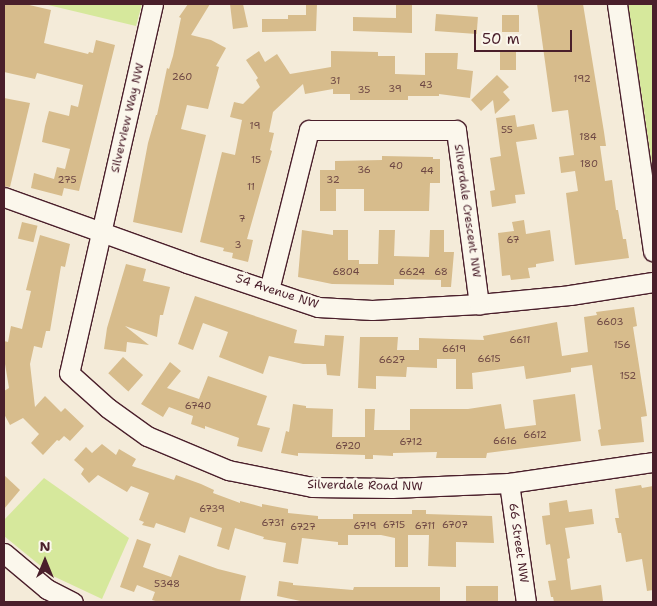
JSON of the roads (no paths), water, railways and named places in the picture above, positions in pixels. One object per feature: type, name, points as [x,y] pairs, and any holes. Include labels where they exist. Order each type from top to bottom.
[{"type":"street","name":"Silverview Way NW","points":[[102,233],[153,4]]},
{"type":"street","points":[[617,4],[653,251]]},
{"type":"street","name":"Silverdale Crescent NW","points":[[269,290],[309,130],[456,130],[479,304]]},
{"type":"street","name":"54 Avenue NW","points":[[4,197],[102,233],[318,306],[372,310],[479,304],[570,295],[653,282]]},
{"type":"street","name":"Silverdale Road NW","points":[[102,233],[69,373],[108,408],[147,436],[228,470],[312,487],[392,488],[509,483],[653,462]]},
{"type":"street","name":"66 Street NW","points":[[509,483],[526,602]]},
{"type":"street","points":[[4,552],[47,589],[73,602]]}]
